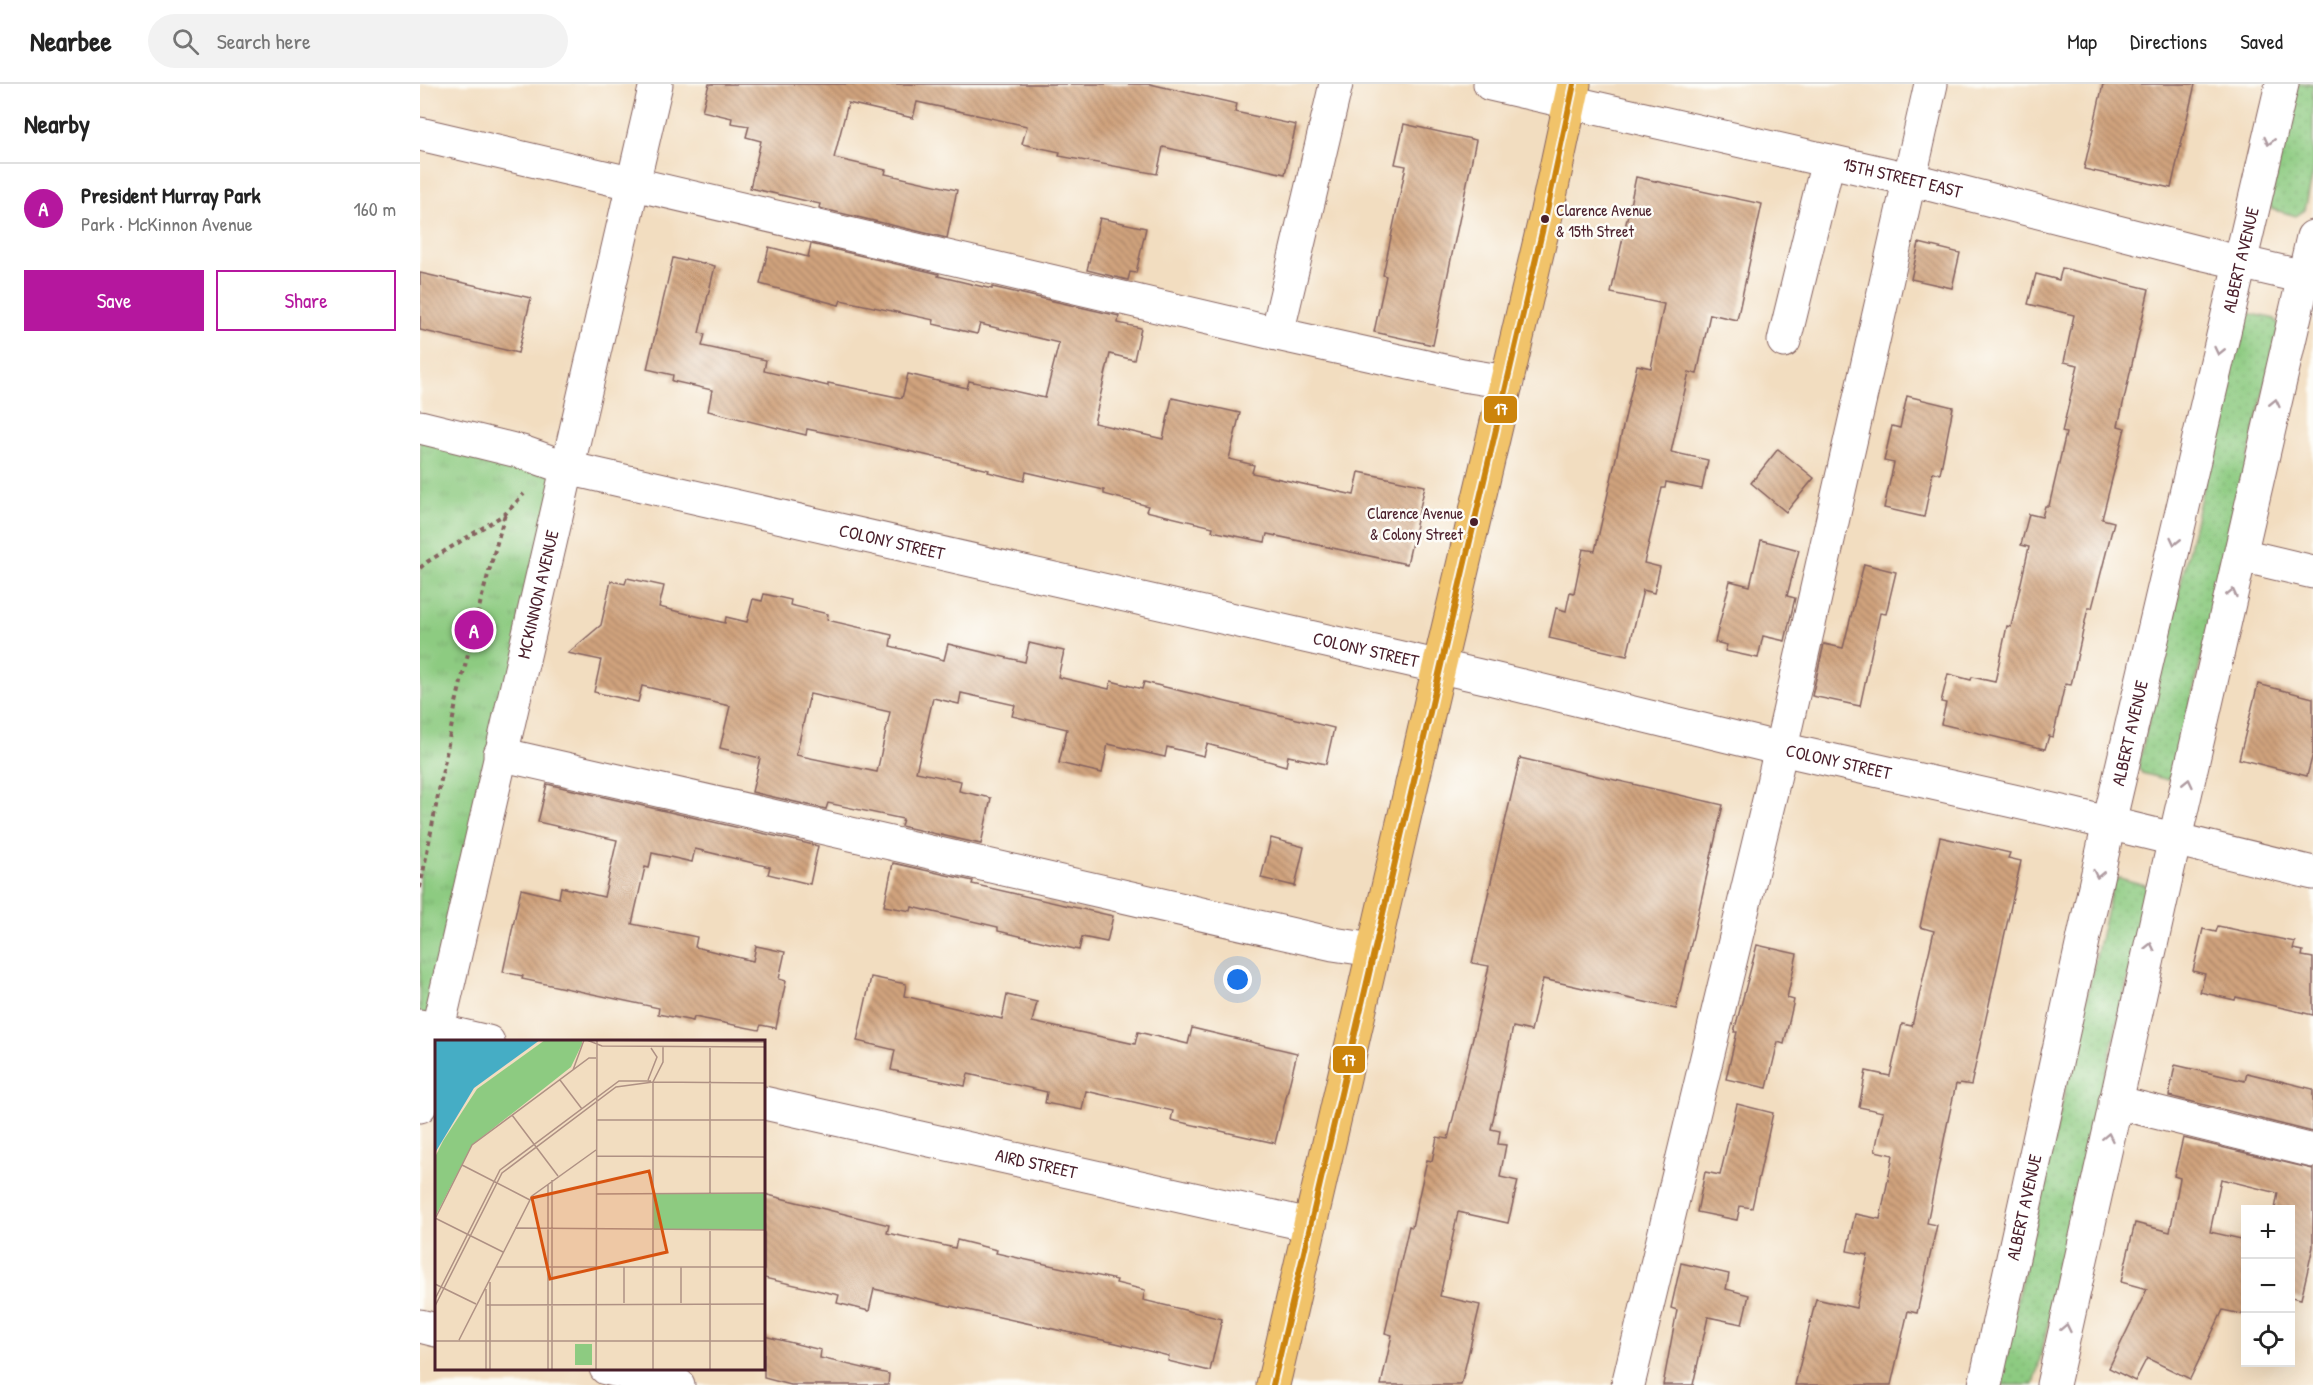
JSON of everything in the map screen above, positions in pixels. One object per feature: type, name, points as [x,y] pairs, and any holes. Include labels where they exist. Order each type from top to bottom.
[{"type":"main road","points":[[1273,1385],[1546,215],[1572,93]]},
{"type":"street","name":"MCKINNON AVENUE","points":[[420,1106],[429,1028],[500,754],[656,84]]},
{"type":"street","points":[[1277,334],[1336,84]]},
{"type":"street","name":"15TH STREET EAST","points":[[1490,84],[1572,93],[1828,161],[2309,278]]},
{"type":"street","points":[[1628,1385],[1781,749],[1931,84]]},
{"type":"street","name":"ALBERT AVENUE","points":[[1985,1385],[2109,823],[2282,84]]},
{"type":"street","points":[[420,134],[1277,334],[1463,375],[1507,382]]},
{"type":"street","points":[[1784,341],[1828,161]]},
{"type":"street","points":[[2053,1385],[2175,840],[2241,555],[2309,278],[2313,237]]},
{"type":"street","name":"COLONY STREET","points":[[420,428],[522,452],[567,468],[1439,667],[1781,749],[2109,823],[2313,873]]},
{"type":"street","points":[[2241,555],[2313,572]]},
{"type":"street","points":[[500,754],[1333,944],[1373,950]]},
{"type":"street","points":[[429,1028],[483,1040]]},
{"type":"street","points":[[2115,1102],[2313,1151]]},
{"type":"street","name":"AIRD STREET","points":[[765,1103],[1310,1225]]},
{"type":"street","points":[[420,1326],[435,1330]]},
{"type":"street","points":[[614,1370],[678,1385]]},
{"type":"path","points":[[420,568],[505,514],[524,494]]},
{"type":"path","points":[[420,888],[456,703],[505,514]]},
{"type":"green space","points":[[2295,84],[2313,84],[2313,173],[2305,210],[2296,216],[2272,209],[2268,202]]},
{"type":"green space","points":[[2248,313],[2275,319],[2279,326],[2174,776],[2168,780],[2142,773],[2138,767],[2243,316]]},
{"type":"green space","points":[[420,434],[567,468],[438,1030],[420,1026]]},
{"type":"green space","points":[[2119,878],[2145,885],[2148,890],[2034,1385],[1997,1385],[2113,883]]},
{"type":"building","points":[[709,84],[1150,84],[1237,104],[1235,112],[1296,125],[1285,174],[1163,147],[1157,174],[1059,156],[1060,152],[1022,144],[1027,126],[917,102],[913,118],[848,103],[834,158],[886,170],[885,174],[957,190],[947,238],[819,208],[820,204],[750,188],[761,141],[746,137],[749,126],[731,123],[732,118],[702,111]]},
{"type":"building","points":[[2103,84],[2195,84],[2171,188],[2084,169]]},
{"type":"building","points":[[1404,124],[1476,140],[1433,345],[1374,332],[1386,276],[1383,275],[1406,166],[1395,164]]},
{"type":"building","points":[[1636,177],[1762,204],[1737,320],[1710,314],[1697,374],[1689,372],[1671,452],[1708,460],[1702,489],[1666,482],[1665,488],[1662,488],[1644,563],[1660,567],[1654,593],[1643,590],[1627,656],[1549,638],[1556,608],[1566,611],[1570,592],[1574,593],[1583,549],[1595,551],[1637,365],[1651,368],[1664,304],[1611,293]]},
{"type":"building","points":[[1100,218],[1146,228],[1136,273],[1130,272],[1128,280],[1087,270]]},
{"type":"building","points":[[1919,243],[1960,253],[1952,288],[1911,279]]},
{"type":"building","points":[[811,244],[992,289],[992,287],[1119,316],[1118,323],[1141,328],[1134,360],[1110,354],[1094,423],[1163,439],[1172,398],[1240,413],[1229,459],[1254,465],[1252,473],[1354,495],[1359,472],[1425,486],[1407,564],[1267,534],[1265,542],[1212,531],[1213,527],[1146,511],[1148,506],[1104,494],[1104,490],[1026,472],[1024,481],[988,472],[989,470],[866,441],[807,429],[806,435],[708,411],[712,390],[672,381],[673,375],[647,369],[673,258],[715,266],[699,333],[705,334],[702,346],[766,360],[764,371],[828,386],[828,383],[902,398],[908,374],[967,388],[969,381],[1045,398],[1059,343],[980,324],[977,334],[933,324],[934,320],[841,300],[839,305],[760,284],[769,247],[808,257]]},
{"type":"building","points":[[2062,268],[2149,289],[2118,426],[2125,428],[2102,519],[2114,522],[2092,608],[2088,608],[2071,685],[2065,684],[2053,737],[2049,736],[2045,749],[1941,724],[1946,703],[1941,702],[1948,674],[1971,680],[1972,677],[1995,682],[2007,626],[2011,627],[2029,547],[2021,545],[2029,514],[2042,517],[2045,506],[2049,506],[2066,433],[2062,432],[2078,365],[2064,362],[2074,315],[2028,304],[2036,274],[2059,280]]},
{"type":"building","points":[[420,273],[531,298],[518,353],[420,330]]},
{"type":"building","points":[[1907,396],[1953,407],[1940,474],[1933,472],[1924,517],[1884,508],[1894,463],[1884,461],[1892,426],[1900,428]]},
{"type":"building","points":[[1778,449],[1814,478],[1786,512],[1751,483]]},
{"type":"building","points":[[1761,540],[1799,550],[1787,596],[1795,598],[1785,641],[1763,636],[1758,658],[1725,651],[1727,645],[1715,642],[1730,581],[1750,586]]},
{"type":"building","points":[[1864,564],[1896,572],[1886,614],[1880,613],[1860,706],[1812,696],[1824,644],[1843,648]]},
{"type":"building","points":[[627,578],[664,586],[659,607],[725,623],[726,617],[747,622],[753,599],[762,601],[764,594],[791,600],[790,605],[828,614],[827,620],[892,635],[890,646],[944,660],[948,644],[1025,662],[1029,643],[1064,651],[1058,677],[1109,689],[1111,681],[1142,689],[1144,682],[1334,728],[1326,764],[1288,756],[1286,766],[1207,744],[1204,756],[1167,747],[1165,757],[1108,744],[1102,773],[1059,763],[1067,729],[1012,716],[1015,705],[961,693],[959,704],[933,698],[916,772],[961,781],[959,791],[991,798],[981,844],[901,826],[903,819],[828,803],[826,809],[752,792],[760,758],[720,748],[730,706],[642,686],[638,702],[594,692],[601,660],[568,653],[601,625],[611,581],[625,584]],"holes":[[[810,694],[890,712],[877,772],[796,755]]]},
{"type":"building","points":[[2258,684],[2313,698],[2313,754],[2307,776],[2239,759]]},
{"type":"building","points":[[1520,758],[1723,805],[1676,1009],[1543,979],[1531,1031],[1513,1027],[1491,1129],[1500,1131],[1498,1144],[1506,1145],[1500,1177],[1518,1181],[1508,1223],[1458,1212],[1440,1296],[1480,1305],[1461,1385],[1381,1385],[1392,1335],[1385,1333],[1409,1226],[1412,1227],[1427,1160],[1432,1161],[1437,1137],[1448,1139],[1489,966],[1472,963]]},
{"type":"building","points":[[547,784],[818,846],[810,884],[768,874],[770,867],[695,849],[692,862],[652,853],[649,868],[645,867],[632,924],[697,937],[695,947],[753,961],[756,946],[785,952],[779,979],[786,981],[776,1028],[761,1025],[759,1030],[694,1017],[693,1021],[658,1014],[659,1008],[522,979],[523,976],[503,972],[521,889],[559,898],[561,887],[604,897],[617,840],[538,822]]},
{"type":"building","points":[[1940,837],[2010,853],[2008,858],[2021,861],[1971,1085],[1956,1084],[1927,1223],[1937,1225],[1917,1313],[1908,1311],[1891,1385],[1795,1385],[1816,1299],[1856,1308],[1868,1255],[1847,1251],[1855,1214],[1880,1219],[1893,1155],[1875,1151],[1883,1112],[1859,1107],[1866,1071],[1890,1076],[1902,1024],[1912,1026],[1934,931],[1920,927]]},
{"type":"building","points":[[1271,838],[1304,847],[1295,886],[1261,878]]},
{"type":"building","points":[[893,863],[973,881],[972,884],[1113,916],[1107,942],[1082,937],[1079,950],[998,931],[998,927],[912,907],[911,911],[884,906]]},
{"type":"building","points":[[2218,926],[2295,942],[2293,949],[2303,951],[2302,956],[2313,958],[2313,1015],[2236,997],[2235,1000],[2200,992],[2205,974],[2193,971],[2203,929],[2216,932]]},
{"type":"building","points":[[1757,945],[1797,954],[1787,998],[1794,1000],[1784,1044],[1778,1042],[1767,1088],[1726,1079],[1737,1032],[1734,1032]]},
{"type":"building","points":[[871,977],[906,984],[904,996],[1002,1019],[1007,995],[1037,1002],[1032,1022],[1135,1044],[1138,1032],[1188,1044],[1192,1028],[1297,1053],[1275,1143],[1171,1120],[1173,1111],[1086,1091],[1082,1110],[1045,1103],[1047,1092],[968,1074],[965,1086],[891,1070],[895,1050],[857,1041]]},
{"type":"building","points":[[2175,1065],[2245,1081],[2247,1073],[2313,1089],[2313,1132],[2169,1096]]},
{"type":"building","points":[[1737,1104],[1773,1113],[1752,1208],[1740,1206],[1737,1220],[1697,1212],[1705,1172],[1720,1175]]},
{"type":"building","points":[[2183,1138],[2313,1169],[2313,1247],[2301,1299],[2295,1298],[2295,1205],[2276,1205],[2278,1193],[2221,1179],[2210,1232],[2241,1239],[2241,1314],[2223,1310],[2190,1379],[2147,1358],[2135,1381],[2109,1368],[2147,1289],[2121,1282],[2135,1223],[2170,1232],[2180,1178],[2174,1176]]},
{"type":"building","points":[[765,1194],[889,1225],[887,1233],[955,1248],[957,1240],[997,1250],[996,1253],[1117,1280],[1116,1283],[1145,1290],[1143,1300],[1222,1319],[1210,1371],[1168,1361],[1169,1356],[1116,1343],[874,1289],[869,1311],[837,1303],[839,1295],[765,1278]]},
{"type":"building","points":[[1681,1263],[1729,1274],[1726,1289],[1749,1295],[1742,1324],[1708,1317],[1693,1385],[1663,1385],[1677,1310],[1671,1308]]},
{"type":"building","points":[[765,1336],[821,1350],[820,1358],[889,1374],[888,1385],[791,1385],[764,1378]]},
{"type":"transit line","name":"17","points":[[1273,1385],[1546,215],[1574,84]]},
{"type":"place","name":"Clarence Avenue & 15th Street","points":[[1545,219]]},
{"type":"place","name":"Clarence Avenue & Colony Street","points":[[1474,522]]},
{"type":"place","name":"President Murray Park","points":[[474,630]]}]
